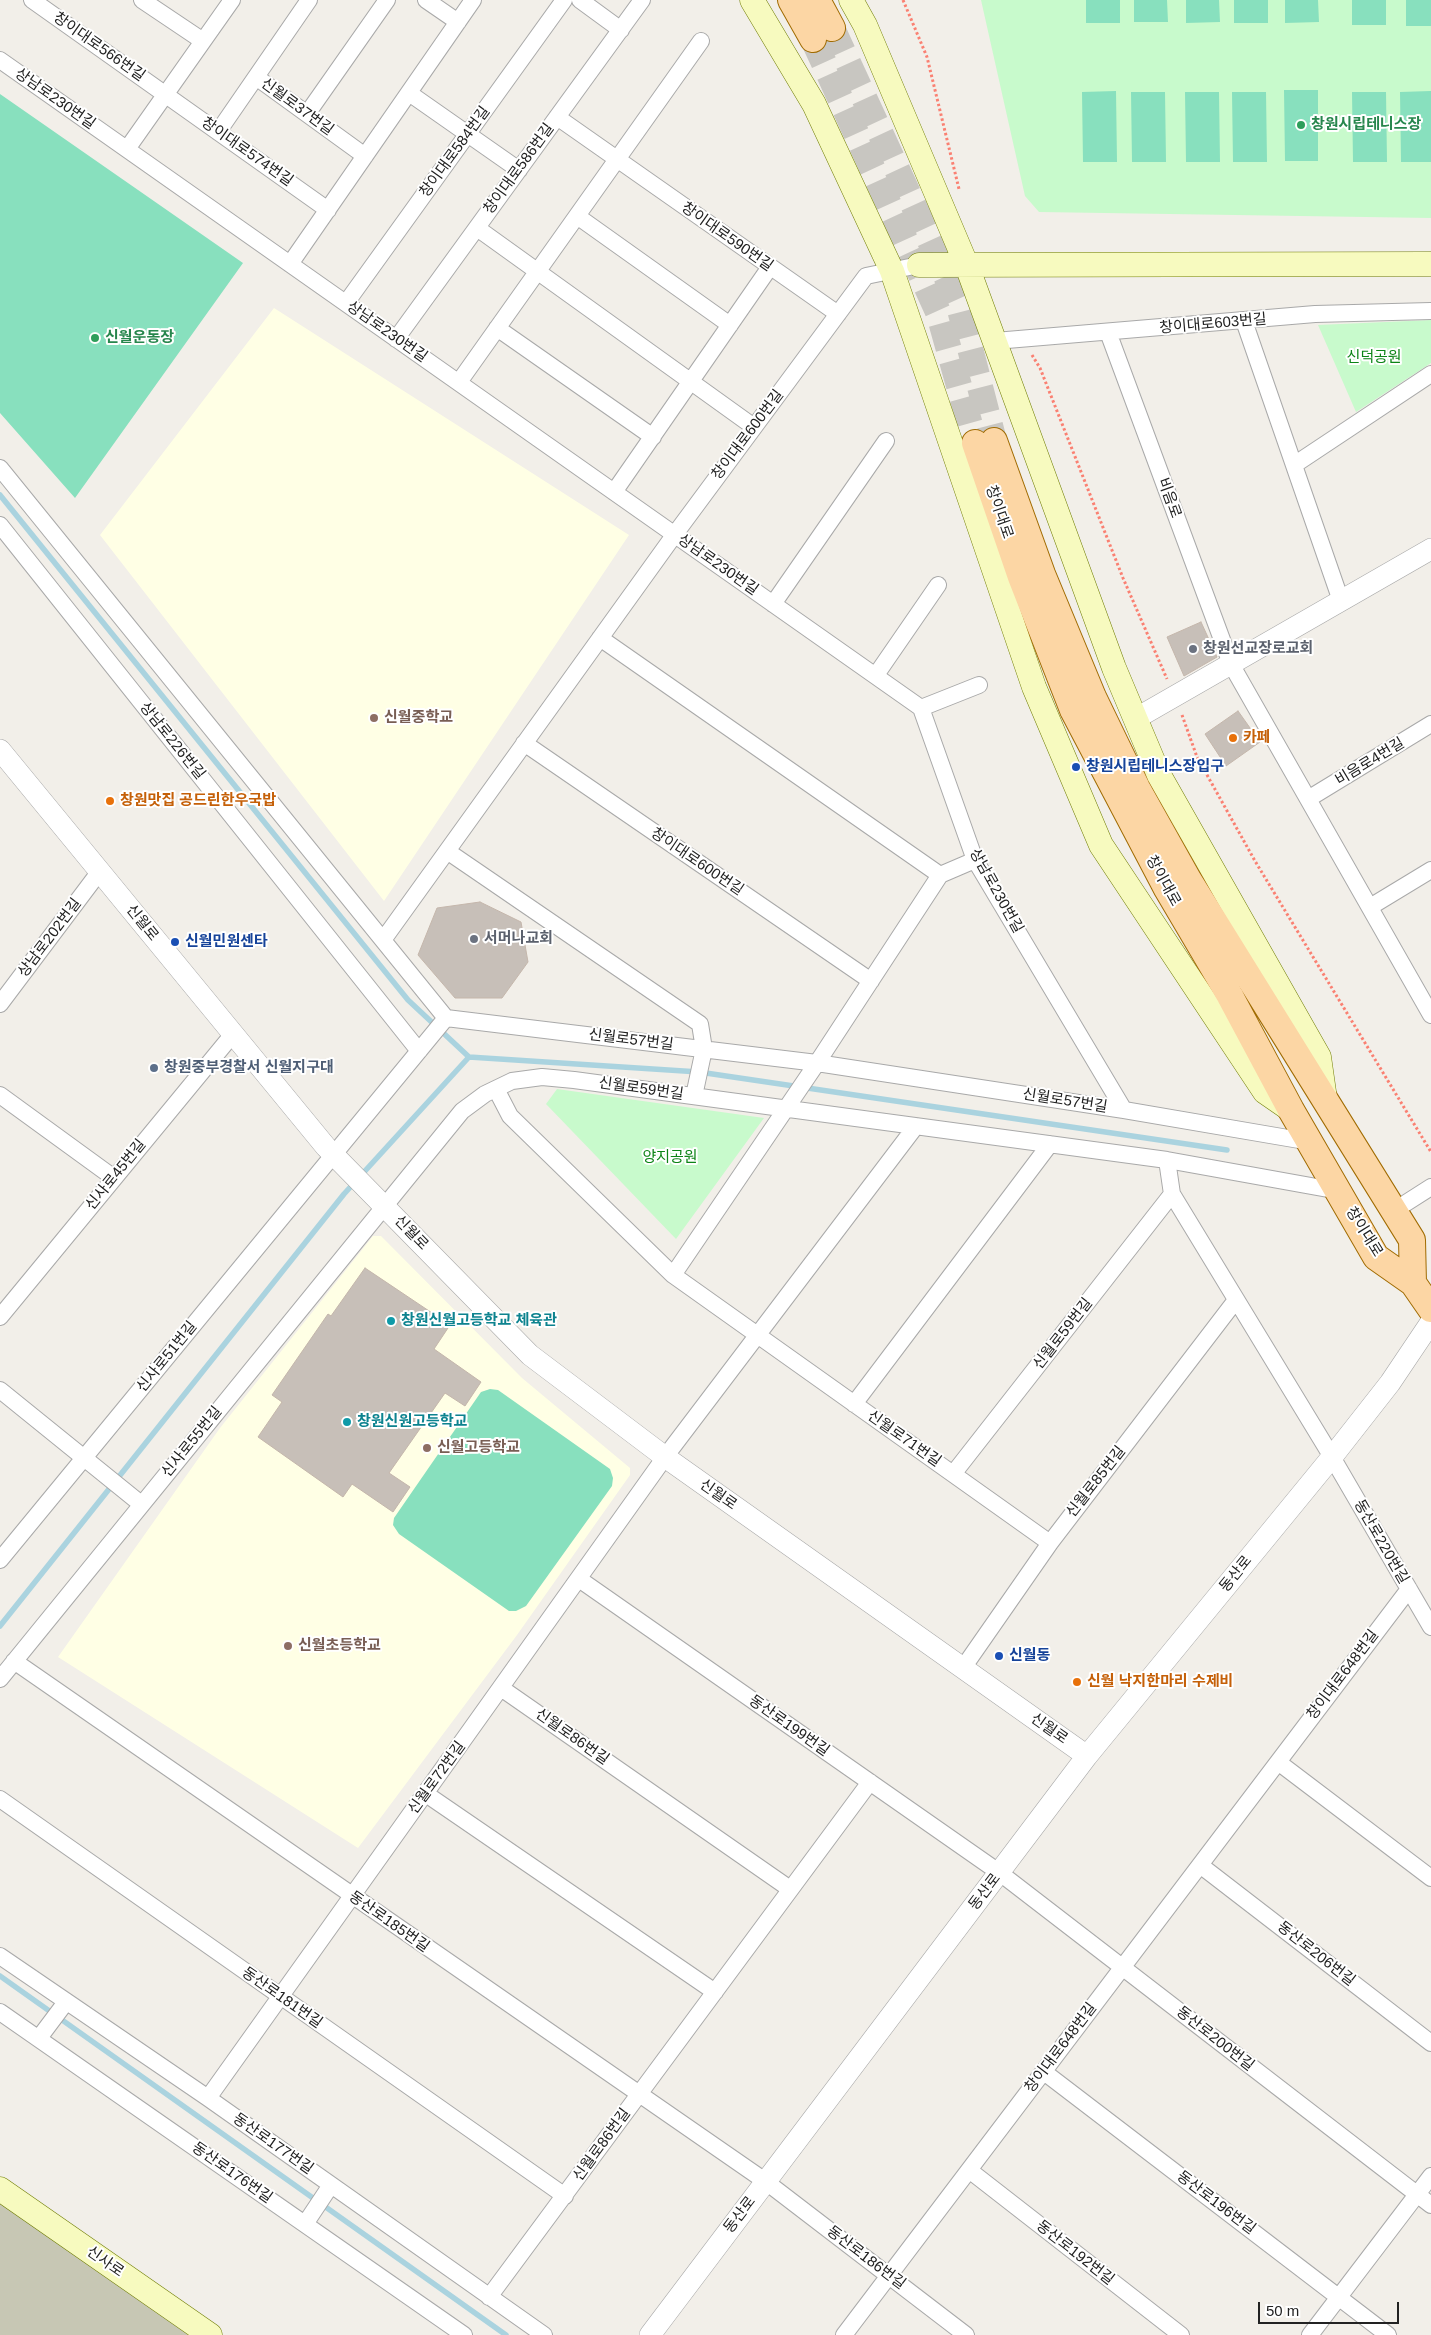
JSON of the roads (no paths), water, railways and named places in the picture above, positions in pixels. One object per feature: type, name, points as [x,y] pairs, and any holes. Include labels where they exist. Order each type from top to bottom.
[{"type":"main road","points":[[752,0],[814,104],[892,271],[1034,687],[1101,845],[1266,1092],[1291,1110]]},
{"type":"main road","points":[[791,0],[823,34],[817,0]]},
{"type":"main road","points":[[851,0],[865,24],[967,266],[1114,668],[1135,719],[1159,774],[1319,1058],[1325,1101]]},
{"type":"main road","points":[[919,265],[1431,264]]},
{"type":"main road","name":"창이대로","points":[[1413,1282],[1412,1240],[1188,879],[1137,788],[1093,697],[985,442],[1021,577],[1073,710],[1167,889],[1230,996],[1291,1110],[1376,1257],[1413,1282],[1431,1309]]},
{"type":"main road","name":"신사로","points":[[0,2189],[210,2335]]},
{"type":"street","name":"창이대로566번길","points":[[32,0],[165,94]]},
{"type":"street","points":[[127,149],[232,0]]},
{"type":"street","name":"신월로37번길","points":[[309,0],[256,77],[365,156]]},
{"type":"street","points":[[307,114],[387,0]]},
{"type":"street","points":[[426,0],[458,22]]},
{"type":"street","points":[[290,264],[473,0]]},
{"type":"street","name":"창이대로584번길","points":[[346,303],[564,0]]},
{"type":"street","points":[[580,0],[621,30]]},
{"type":"street","name":"창이대로586번길","points":[[396,339],[642,0]]},
{"type":"street","points":[[145,1],[203,41]]},
{"type":"street","points":[[459,382],[701,41]]},
{"type":"street","name":"상남로230번길","points":[[0,60],[921,708],[975,860],[1124,1110]]},
{"type":"street","points":[[218,132],[256,77]]},
{"type":"street","points":[[409,93],[519,170]]},
{"type":"street","name":"창이대로574번길","points":[[165,94],[328,210]]},
{"type":"street","name":"창이대로590번길","points":[[557,117],[838,314]]},
{"type":"street","points":[[577,216],[730,325]]},
{"type":"street","points":[[476,228],[754,427]]},
{"type":"street","name":"창이대로600번길","points":[[383,940],[675,534],[866,276],[919,265]]},
{"type":"street","points":[[614,492],[770,267]]},
{"type":"street","name":"창이대로603번길","points":[[994,342],[1315,314],[1431,311]]},
{"type":"street","points":[[1244,321],[1341,601]]},
{"type":"street","points":[[497,328],[653,437]]},
{"type":"street","name":"비음로","points":[[1108,332],[1231,664]]},
{"type":"street","points":[[1294,465],[1431,374]]},
{"type":"street","name":"상남로230번길","points":[[773,604],[886,441]]},
{"type":"street","points":[[0,468],[445,1018],[338,1159]]},
{"type":"street","name":"상남로226번길","points":[[0,524],[419,1051]]},
{"type":"street","points":[[1135,719],[1431,549]]},
{"type":"street","points":[[876,675],[938,585]]},
{"type":"street","points":[[600,638],[940,875]]},
{"type":"street","points":[[1231,664],[1431,1015]]},
{"type":"street","points":[[921,708],[979,686]]},
{"type":"street","name":"비음로4번길","points":[[1308,799],[1431,724]]},
{"type":"street","name":"창이대로600번길","points":[[524,743],[871,981]]},
{"type":"street","name":"신월로","points":[[0,750],[338,1159],[530,1355],[665,1458],[1087,1756]]},
{"type":"street","points":[[447,851],[700,1024],[703,1054],[695,1092]]},
{"type":"street","points":[[672,1275],[813,1069],[940,875],[975,860]]},
{"type":"street","points":[[1370,907],[1431,870]]},
{"type":"street","name":"상남로202번길","points":[[0,1004],[100,872]]},
{"type":"street","name":"신월로57번길","points":[[445,1018],[1124,1110],[1311,1142]]},
{"type":"street","name":"신사로45번길","points":[[0,1317],[233,1034]]},
{"type":"street","name":"신월로59번길","points":[[382,1203],[462,1111],[484,1094],[512,1081],[542,1077],[790,1103],[916,1126],[1167,1160],[1339,1191]]},
{"type":"street","points":[[496,1089],[510,1116],[672,1275],[758,1335]]},
{"type":"street","points":[[0,1096],[114,1178]]},
{"type":"street","points":[[665,1458],[916,1126]]},
{"type":"street","points":[[854,1404],[1050,1144]]},
{"type":"street","name":"신사로51번길","points":[[0,1560],[88,1460],[338,1159]]},
{"type":"street","points":[[1167,1160],[1172,1194],[1332,1457]]},
{"type":"street","points":[[1395,1210],[1431,1188]]},
{"type":"street","name":"신월로59번길","points":[[954,1474],[1172,1194]]},
{"type":"street","name":"신사로55번길","points":[[0,1679],[138,1502],[382,1203]]},
{"type":"street","name":"신월로85번길","points":[[962,1668],[1050,1543],[1236,1300]]},
{"type":"street","name":"동산로","points":[[650,2335],[1087,1756],[1332,1457],[1390,1383],[1431,1322]]},
{"type":"street","name":"신월로71번길","points":[[758,1335],[1050,1543]]},
{"type":"street","points":[[0,1390],[138,1502]]},
{"type":"street","name":"동산로220번길","points":[[1332,1457],[1431,1627]]},
{"type":"street","name":"신월로72번길","points":[[208,2098],[665,1458]]},
{"type":"street","name":"동산로199번길","points":[[579,1579],[1000,1873]]},
{"type":"street","name":"창이대로648번길","points":[[844,2335],[1408,1589]]},
{"type":"street","name":"동산로185번길","points":[[14,1661],[766,2181]]},
{"type":"street","name":"신월로86번길","points":[[501,1688],[790,1889]]},
{"type":"street","points":[[1278,1762],[1431,1878]]},
{"type":"street","name":"신월로86번길","points":[[489,2297],[870,1782]]},
{"type":"street","points":[[426,1794],[715,1992]]},
{"type":"street","name":"동산로181번길","points":[[0,1799],[565,2196]]},
{"type":"street","name":"동산로206번길","points":[[1200,1865],[1431,2044]]},
{"type":"street","name":"동산로200번길","points":[[1000,1873],[1431,2205]]},
{"type":"street","name":"동산로177번길","points":[[0,1956],[65,2004],[208,2098],[328,2189],[544,2335]]},
{"type":"street","points":[[40,2036],[65,2004]]},
{"type":"street","name":"동산로176번길","points":[[0,2012],[40,2036],[306,2221],[464,2335]]},
{"type":"street","name":"동산로196번길","points":[[1044,2072],[1388,2335]]},
{"type":"street","name":"동산로192번길","points":[[969,2170],[1181,2335]]},
{"type":"street","points":[[1310,2335],[1431,2176]]},
{"type":"street","name":"동산로186번길","points":[[766,2181],[966,2335]]},
{"type":"street","points":[[306,2221],[328,2189]]},
{"type":"waterway","points":[[0,495],[408,1000],[469,1057]]},
{"type":"waterway","points":[[0,1626],[344,1194],[469,1057],[699,1072],[1227,1150]]},
{"type":"waterway","points":[[0,1976],[506,2335]]},
{"type":"tunnel","points":[[832,28],[958,302],[994,441]]},
{"type":"tunnel","points":[[813,39],[939,314],[975,443]]},
{"type":"place","name":"창원시립테니스장","points":[[1301,125]]},
{"type":"place","name":"신월운동장","points":[[95,338]]},
{"type":"place","name":"창원선교장로교회","points":[[1193,649]]},
{"type":"place","name":"신월중학교","points":[[374,718]]},
{"type":"place","name":"카페","points":[[1233,738]]},
{"type":"place","name":"창원시립테니스장입구","points":[[1076,767]]},
{"type":"place","name":"창원맛집 공드린한우국밥","points":[[110,801]]},
{"type":"place","name":"서머나교회","points":[[474,939]]},
{"type":"place","name":"신월민원센타","points":[[175,942]]},
{"type":"place","name":"창원중부경찰서 신월지구대","points":[[154,1068]]},
{"type":"place","name":"창원신월고등학교 체육관","points":[[391,1321]]},
{"type":"place","name":"창원신원고등학교","points":[[347,1422]]},
{"type":"place","name":"신월고등학교","points":[[427,1448]]},
{"type":"place","name":"신월초등학교","points":[[288,1646]]},
{"type":"place","name":"신월동","points":[[999,1656]]},
{"type":"place","name":"신월 낙지한마리 수제비","points":[[1077,1682]]},
{"type":"park label","name":"신덕공원","points":[[1374,358]]},
{"type":"park label","name":"양지공원","points":[[670,1158]]}]
